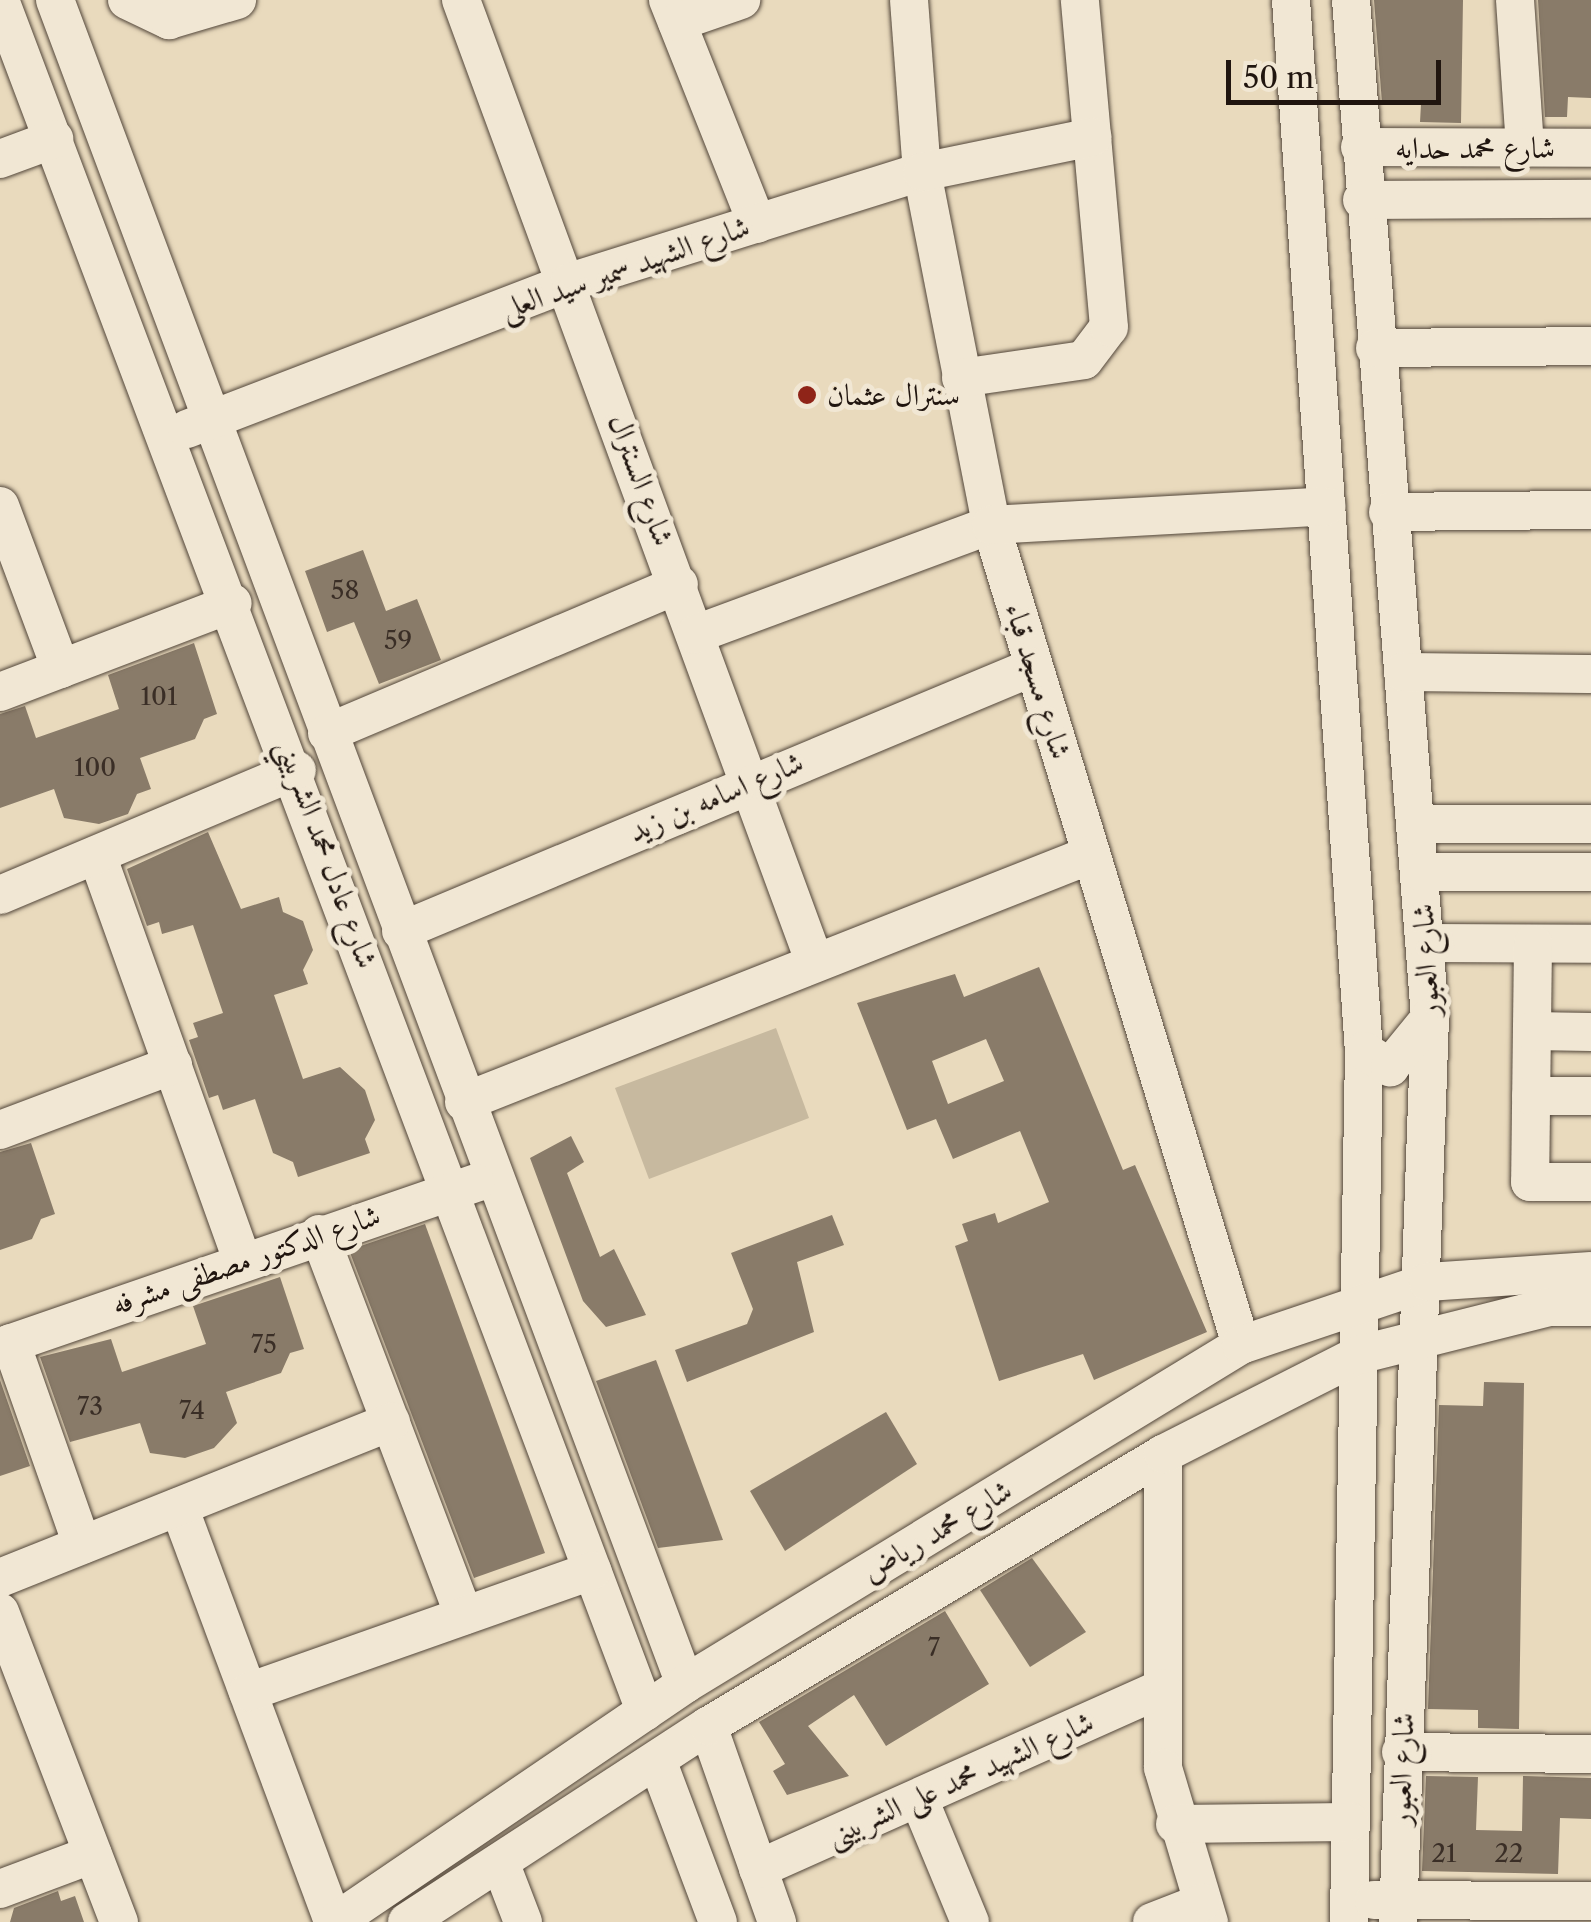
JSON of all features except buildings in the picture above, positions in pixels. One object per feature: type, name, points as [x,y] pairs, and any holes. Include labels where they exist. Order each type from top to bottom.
[{"type":"street","name":"شارع عادل محمد الشربيني","points":[[0,0],[297,770],[644,1711]]},
{"type":"street","name":"شارع عادل محمد الشربيني","points":[[55,0],[492,1177],[685,1684]]},
{"type":"street","points":[[127,0],[168,20],[237,0]]},
{"type":"street","name":"شارع السنترال","points":[[460,0],[570,282],[815,963]]},
{"type":"street","points":[[741,0],[673,11],[758,224]]},
{"type":"street","name":"شارع مسجد قباء","points":[[909,0],[922,172],[991,525],[1241,1345]]},
{"type":"street","points":[[961,378],[1084,360],[1100,346],[1109,327],[1080,0]]},
{"type":"street","name":"شارع العبور","points":[[1291,0],[1364,1051],[1364,1297],[1358,1355],[1349,1911]]},
{"type":"street","name":"شارع العبور","points":[[1351,0],[1362,200],[1427,943],[1430,1018],[1428,1282],[1420,1337],[1401,1752],[1398,1911]]},
{"type":"street","points":[[1516,0],[1525,148]]},
{"type":"street","name":"شارع الشهيد سمير سيد العلى","points":[[168,436],[570,282],[922,172],[1092,137]]},
{"type":"street","points":[[0,158],[54,139]]},
{"type":"street","name":"شارع محمد حدايه","points":[[1360,147],[1591,148]]},
{"type":"street","name":"شارع محمد حدايه","points":[[1362,200],[1591,198]]},
{"type":"street","points":[[1375,348],[1591,346]]},
{"type":"street","points":[[0,506],[61,668]]},
{"type":"street","points":[[696,634],[991,525],[1326,506]]},
{"type":"street","points":[[1388,512],[1591,510]]},
{"type":"street","points":[[327,733],[679,584]]},
{"type":"street","points":[[0,692],[233,604]]},
{"type":"street","name":"شارع اسامه بن زيد","points":[[401,931],[1033,667]]},
{"type":"street","points":[[1403,672],[1591,674]]},
{"type":"street","points":[[0,896],[297,770]]},
{"type":"street","points":[[1416,824],[1591,824]]},
{"type":"street","points":[[464,1102],[1090,854]]},
{"type":"street","points":[[97,855],[242,1259]]},
{"type":"street","points":[[1420,872],[1591,872]]},
{"type":"street","points":[[1427,943],[1591,944]]},
{"type":"street","points":[[1534,944],[1530,1182],[1591,1182]]},
{"type":"street","points":[[1364,1051],[1390,1067],[1430,1018]]},
{"type":"street","points":[[1532,1031],[1591,1032]]},
{"type":"street","points":[[0,1130],[173,1065]]},
{"type":"street","points":[[1531,1096],[1591,1096]]},
{"type":"street","name":"شارع الدكتور مصطفى مشرفه","points":[[5,1345],[242,1259],[492,1177]]},
{"type":"street","points":[[319,1234],[464,1615]]},
{"type":"street","name":"شارع محمد رياض","points":[[334,1922],[685,1684],[1241,1345],[1364,1297],[1428,1282],[1591,1271]]},
{"type":"street","name":"شارع محمد رياض","points":[[407,1922],[708,1726],[1163,1454],[1358,1355],[1549,1307],[1591,1307]]},
{"type":"street","points":[[5,1345],[82,1545]]},
{"type":"street","points":[[0,1578],[391,1422]]},
{"type":"street","points":[[1152,1922],[1205,1912],[1175,1824],[1162,1688],[1163,1454]]},
{"type":"street","points":[[179,1507],[334,1922]]},
{"type":"street","points":[[248,1692],[592,1570]]},
{"type":"street","points":[[0,1612],[119,1922]]},
{"type":"street","name":"شارع الشهيد محمد على الشربينى","points":[[758,1870],[1162,1688]]},
{"type":"street","points":[[708,1726],[776,1922]]},
{"type":"street","points":[[1401,1752],[1591,1754]]},
{"type":"street","points":[[657,1760],[718,1922]]},
{"type":"street","points":[[919,1799],[970,1922]]},
{"type":"street","points":[[1175,1824],[1350,1822]]},
{"type":"street","points":[[0,1890],[93,1854]]},
{"type":"street","points":[[500,1862],[523,1922]]},
{"type":"street","points":[[1349,1911],[1591,1901]]},
{"type":"shaded area","points":[[776,1028],[809,1118],[649,1179],[615,1088]]},
{"type":"place","name":"سنترال عثمان","points":[[807,395]]}]
